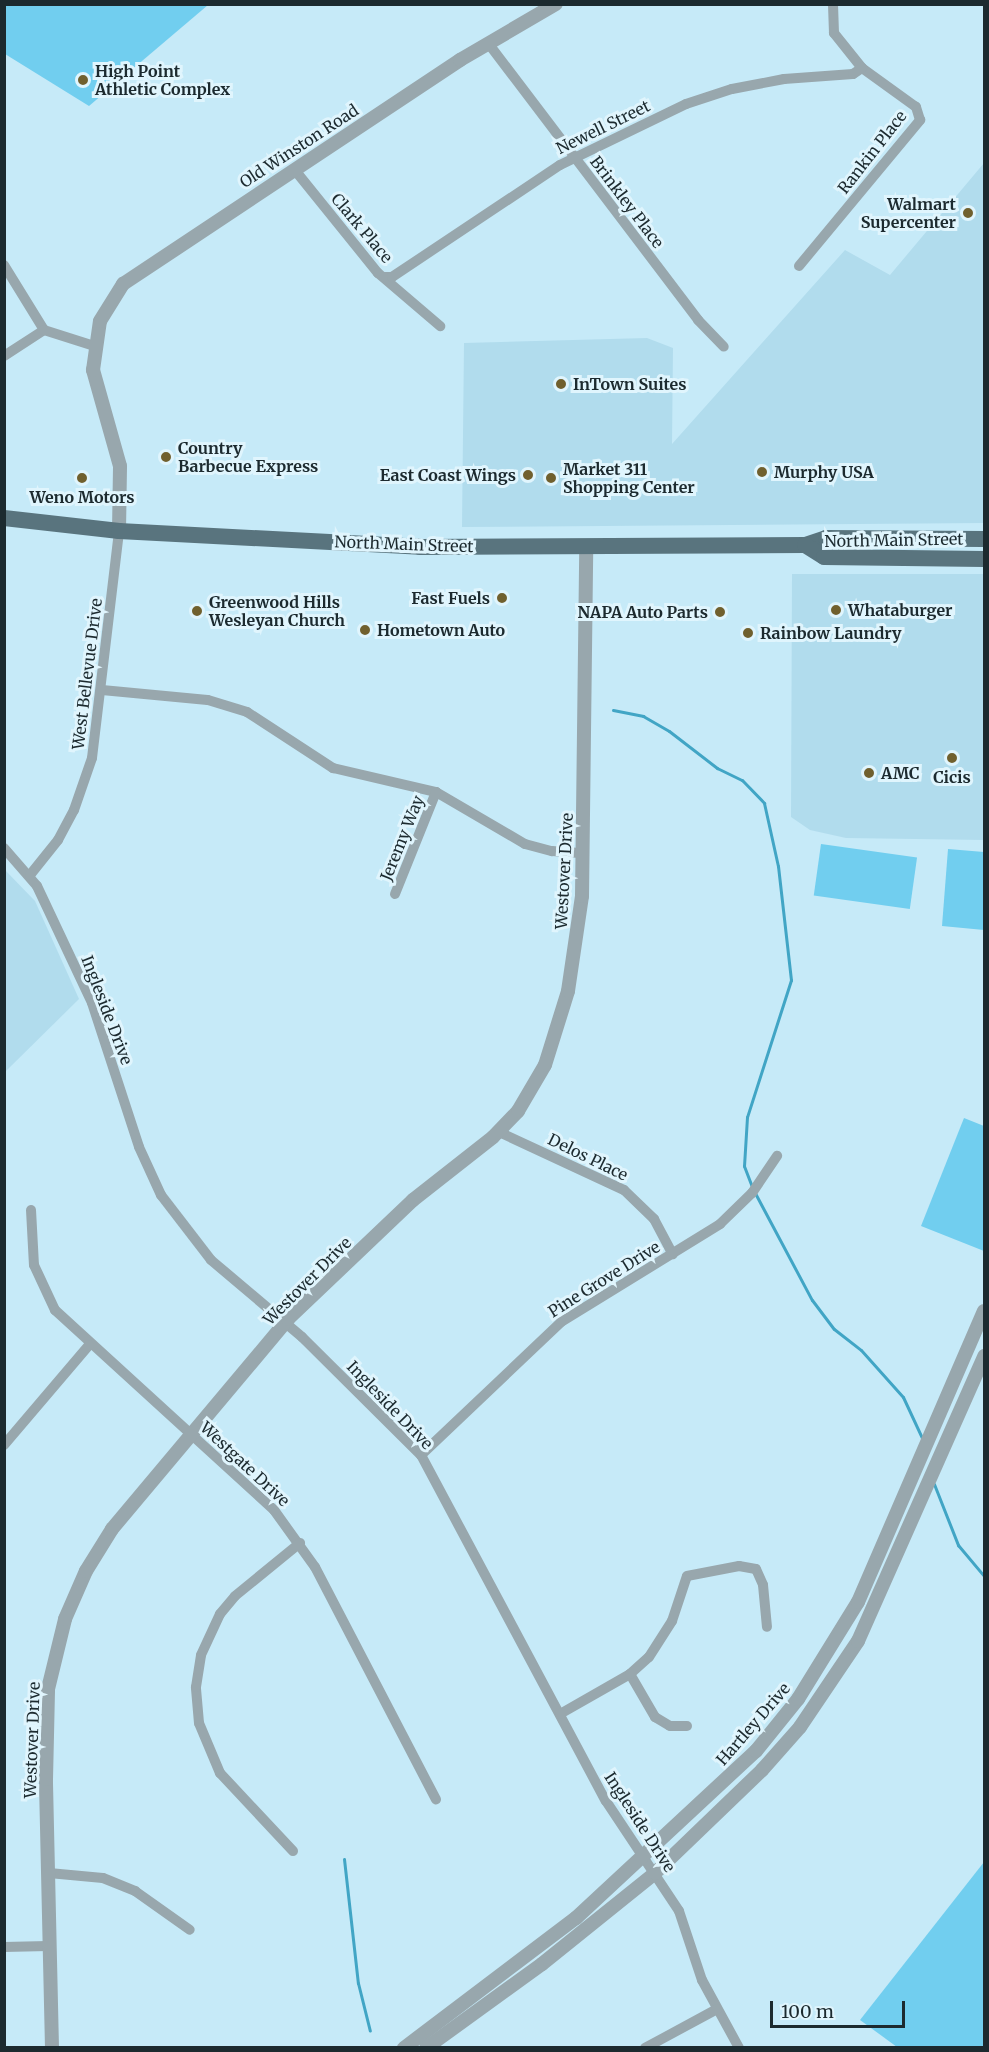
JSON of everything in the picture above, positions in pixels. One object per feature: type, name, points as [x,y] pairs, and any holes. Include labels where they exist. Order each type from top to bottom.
[{"type":"main road","name":"North Main Street","points":[[4,518],[119,531],[420,547],[805,545],[826,538],[984,539]]},
{"type":"main road","name":"North Main Street","points":[[805,545],[824,557],[984,559]]},
{"type":"street","name":"Old Winston Road","points":[[119,531],[120,466],[96,387],[94,346],[110,301],[123,284],[488,43],[556,4]]},
{"type":"street","name":"Rankin Place","points":[[799,266],[920,120],[916,107],[862,68],[834,33],[833,4]]},
{"type":"street","name":"Brinkley Place","points":[[488,43],[698,320],[724,347]]},
{"type":"street","name":"Newell Street","points":[[384,277],[392,278],[575,158],[686,104],[723,92],[784,80],[853,74],[862,68]]},
{"type":"street","name":"Clark Place","points":[[294,169],[384,277],[440,326]]},
{"type":"street","points":[[4,265],[44,330],[94,346]]},
{"type":"street","points":[[4,356],[44,330]]},
{"type":"street","name":"West Bellevue Drive","points":[[30,875],[58,840],[85,783],[102,690],[119,531]]},
{"type":"street","name":"Westover Drive","points":[[51,2048],[48,1946],[48,1689],[65,1619],[86,1571],[112,1529],[284,1325],[412,1200],[499,1132],[534,1088],[556,1032],[577,938],[583,853],[586,547]]},
{"type":"street","points":[[102,690],[177,696],[233,707],[263,721],[333,768],[436,792],[525,844],[552,851],[583,853]]},
{"type":"street","name":"Jeremy Way","points":[[395,894],[436,792]]},
{"type":"street","name":"Ingleside Drive","points":[[4,848],[30,875],[92,1003],[139,1148],[161,1195],[211,1260],[284,1325],[302,1337],[421,1455],[606,1801],[679,1911],[702,1980],[739,2048]]},
{"type":"street","name":"Delos Place","points":[[499,1132],[624,1190],[654,1219],[673,1254]]},
{"type":"street","name":"Pine Grove Drive","points":[[421,1455],[561,1322],[673,1254],[731,1215],[777,1156]]},
{"type":"street","name":"Westgate Drive","points":[[31,1210],[34,1265],[42,1287],[55,1310],[89,1345],[192,1434],[274,1510],[300,1543],[436,1799]]},
{"type":"street","name":"Hartley Drive","points":[[404,2048],[576,1918],[756,1751],[798,1699],[858,1602],[984,1311]]},
{"type":"street","points":[[4,1445],[89,1345]]},
{"type":"street","points":[[426,2048],[542,1964],[655,1873],[762,1770],[800,1727],[858,1641],[984,1356]]},
{"type":"street","points":[[293,1851],[220,1773],[199,1723],[196,1686],[201,1655],[220,1614],[235,1596],[300,1543]]},
{"type":"street","points":[[560,1714],[630,1674],[658,1647],[672,1621],[687,1576],[740,1566],[756,1569],[763,1585],[767,1627]]},
{"type":"street","points":[[630,1674],[656,1717],[670,1726],[687,1726]]},
{"type":"street","points":[[49,1874],[103,1878],[135,1891],[190,1930]]},
{"type":"street","points":[[4,1947],[48,1946]]},
{"type":"street","points":[[645,2048],[717,2009]]},
{"type":"shaded area","name":"High Point Athletic Complex","points":[[4,5],[208,5],[89,106],[5,54]]},
{"type":"shaded area","points":[[984,163],[984,523],[462,527],[464,343],[647,338],[673,348],[672,444],[845,250],[890,275]]},
{"type":"shaded area","points":[[792,574],[984,574],[984,840],[846,838],[810,830],[791,817]]},
{"type":"shaded area","points":[[821,844],[917,857],[910,909],[814,895]]},
{"type":"shaded area","points":[[948,849],[984,852],[984,930],[942,926]]},
{"type":"shaded area","points":[[5,870],[35,901],[79,999],[5,1072]]},
{"type":"shaded area","points":[[964,1118],[984,1126],[984,1251],[921,1226]]},
{"type":"shaded area","points":[[984,1862],[984,2047],[897,2047],[860,2020]]},
{"type":"waterway","points":[[613,710],[643,716],[669,731],[717,768],[742,780],[764,803],[778,866],[791,980],[747,1117],[744,1166],[752,1187]]},
{"type":"waterway","points":[[755,1193],[812,1300],[834,1329],[861,1350],[903,1397],[923,1440]]},
{"type":"waterway","points":[[934,1484],[958,1545],[984,1576]]},
{"type":"waterway","points":[[344,1859],[358,1983],[370,2031]]},
{"type":"place","name":"High Point Athletic Complex","points":[[83,80]]},
{"type":"place","name":"Walmart Supercenter","points":[[968,213]]},
{"type":"place","name":"InTown Suites","points":[[561,384]]},
{"type":"place","name":"Country Barbecue Express","points":[[166,457]]},
{"type":"place","name":"Murphy USA","points":[[762,472]]},
{"type":"place","name":"East Coast Wings","points":[[528,475]]},
{"type":"place","name":"Weno Motors","points":[[82,478]]},
{"type":"place","name":"Market 311 Shopping Center","points":[[551,478]]},
{"type":"place","name":"Fast Fuels","points":[[502,598]]},
{"type":"place","name":"Whataburger","points":[[836,610]]},
{"type":"place","name":"Greenwood Hills Wesleyan Church","points":[[197,611]]},
{"type":"place","name":"NAPA Auto Parts","points":[[720,612]]},
{"type":"place","name":"Hometown Auto","points":[[365,630]]},
{"type":"place","name":"Rainbow Laundry","points":[[748,633]]},
{"type":"place","name":"Cicis","points":[[952,758]]},
{"type":"place","name":"AMC","points":[[869,773]]}]
